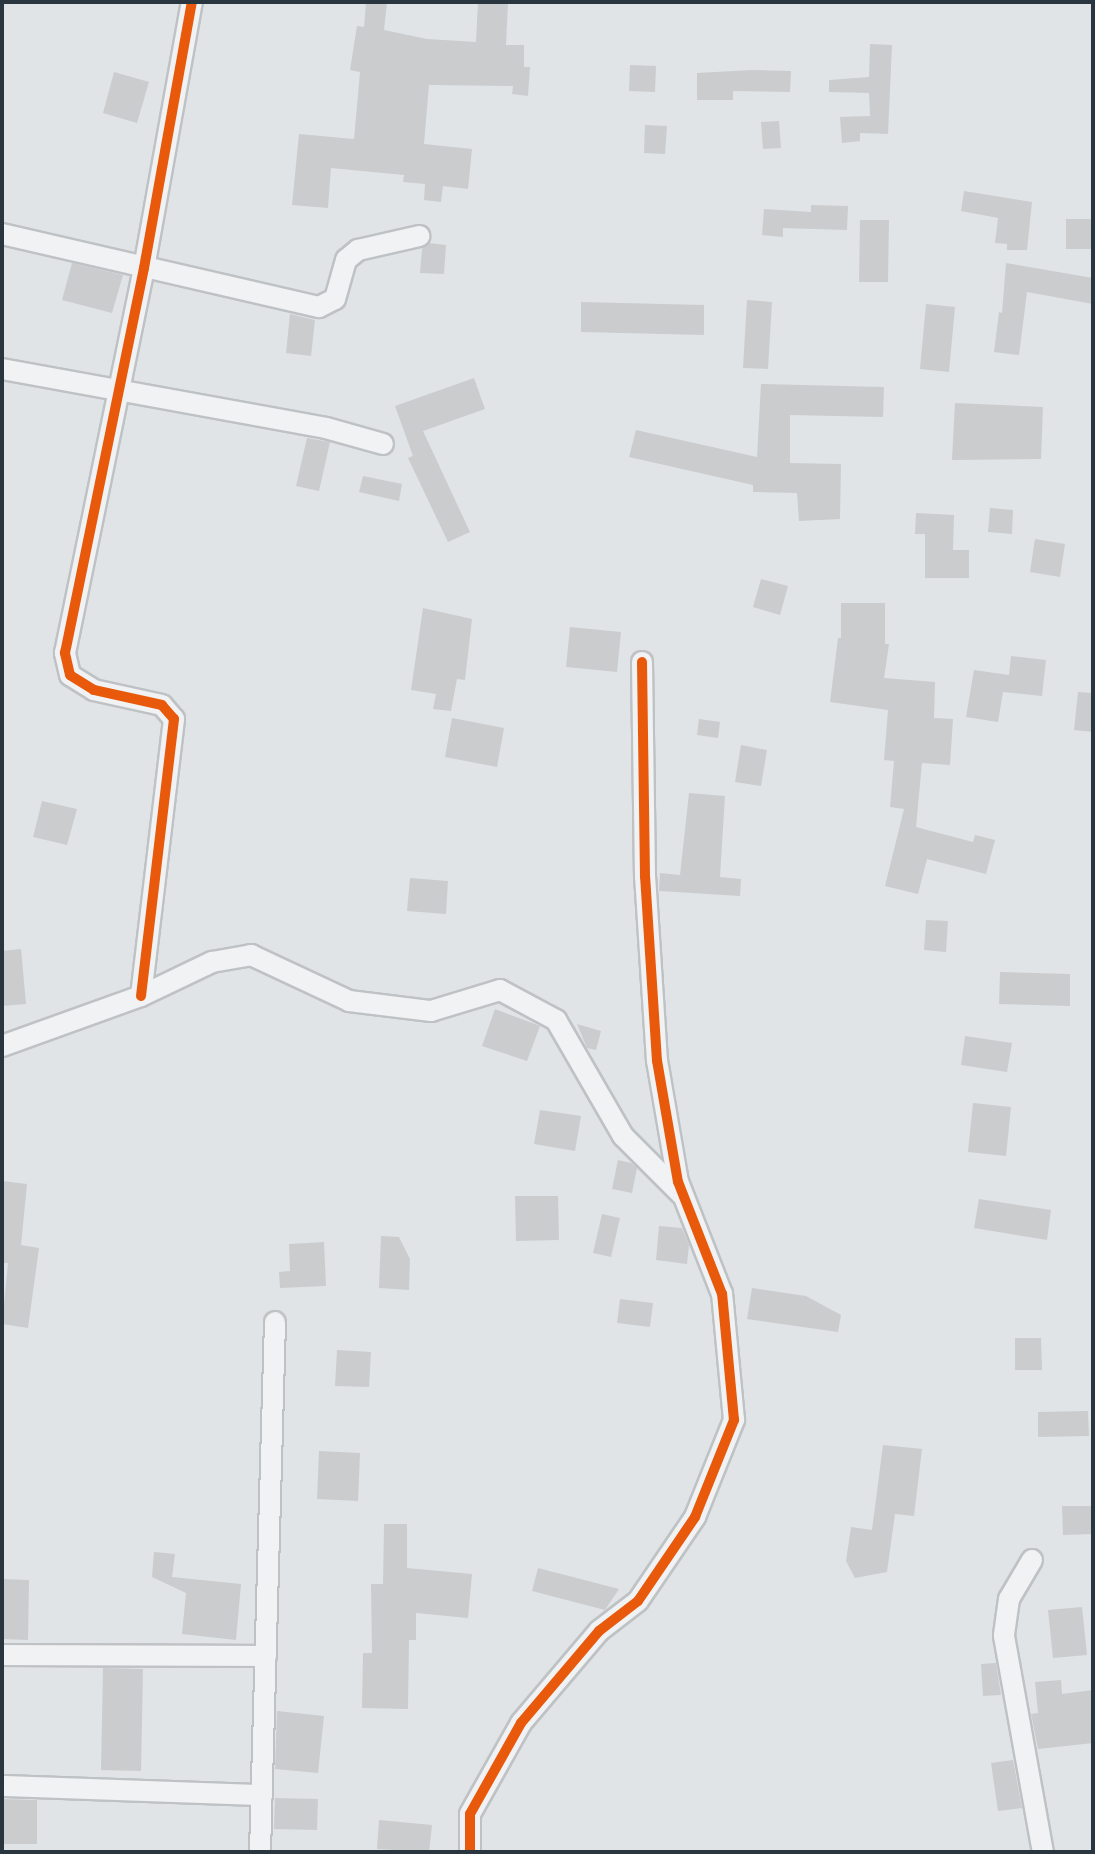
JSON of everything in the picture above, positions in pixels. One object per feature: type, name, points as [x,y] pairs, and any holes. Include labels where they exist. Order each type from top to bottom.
[{"type":"street","points":[[141,996],[174,719],[162,705],[94,690],[70,675],[65,653],[144,268],[192,2]]},
{"type":"street","points":[[2,234],[319,307],[335,299],[346,260],[358,250],[419,236]]},
{"type":"street","points":[[2,369],[119,393],[312,425],[383,444]]},
{"type":"street","points":[[470,1852],[470,1814],[521,1723],[599,1631],[638,1601],[695,1517],[734,1420],[722,1294],[684,1197],[657,1061],[645,877],[642,662]]},
{"type":"street","points":[[2,1046],[141,996],[212,962],[251,955],[349,1001],[431,1011],[500,990],[556,1020],[623,1136],[684,1197]]},
{"type":"street","points":[[260,1852],[275,1322]]},
{"type":"street","points":[[1032,1560],[1009,1599],[1004,1636],[1043,1852]]},
{"type":"street","points":[[2,1655],[266,1656]]},
{"type":"street","points":[[2,1786],[262,1795]]},
{"type":"building","points":[[366,2],[387,2],[384,30],[427,39],[476,42],[478,2],[508,2],[506,45],[524,45],[524,67],[530,67],[528,96],[512,94],[513,86],[429,85],[424,144],[472,149],[468,189],[443,186],[441,202],[424,200],[425,184],[403,182],[404,175],[331,168],[328,208],[292,205],[299,134],[354,139],[360,72],[350,70],[357,26],[364,27]]},
{"type":"building","points":[[870,44],[892,45],[888,134],[860,133],[860,141],[842,143],[840,117],[870,116],[869,93],[829,92],[829,80],[869,77]]},
{"type":"building","points":[[630,65],[656,66],[655,92],[629,91]]},
{"type":"building","points":[[791,71],[790,92],[733,91],[733,100],[697,100],[697,73]]},
{"type":"building","points":[[114,72],[149,82],[137,123],[103,113]]},
{"type":"building","points":[[779,121],[781,148],[763,149],[761,122]]},
{"type":"building","points":[[645,125],[667,126],[665,154],[644,153]]},
{"type":"building","points":[[964,191],[1032,202],[1027,250],[1007,250],[1007,244],[995,243],[998,218],[961,211]]},
{"type":"building","points":[[811,205],[848,206],[847,230],[783,228],[783,237],[762,235],[764,209],[811,212]]},
{"type":"building","points":[[1066,219],[1092,219],[1092,249],[1066,249]]},
{"type":"building","points":[[860,220],[889,220],[888,282],[859,282]]},
{"type":"building","points":[[429,243],[446,245],[444,274],[420,273],[422,249]]},
{"type":"building","points":[[72,263],[123,275],[112,313],[62,300]]},
{"type":"building","points":[[1006,263],[1093,278],[1093,304],[1027,292],[1019,355],[994,352],[999,312],[1002,313]]},
{"type":"building","points":[[747,300],[772,302],[768,369],[743,368]]},
{"type":"building","points":[[581,302],[704,305],[704,335],[581,332]]},
{"type":"building","points":[[926,304],[955,307],[949,372],[920,369]]},
{"type":"building","points":[[290,314],[315,320],[311,356],[286,353]]},
{"type":"building","points":[[474,378],[485,409],[423,431],[470,532],[448,542],[408,458],[413,456],[395,406]]},
{"type":"building","points":[[761,384],[884,387],[883,417],[790,415],[790,463],[841,464],[840,519],[799,521],[797,493],[753,492],[753,485],[629,457],[636,430],[757,457]]},
{"type":"building","points":[[955,403],[1043,407],[1041,459],[952,460]]},
{"type":"building","points":[[307,438],[330,442],[319,491],[296,486]]},
{"type":"building","points":[[363,476],[402,484],[399,501],[359,492]]},
{"type":"building","points":[[990,508],[1013,510],[1012,534],[988,532]]},
{"type":"building","points":[[916,513],[954,515],[953,550],[969,550],[969,578],[925,578],[925,534],[915,534]]},
{"type":"building","points":[[1035,539],[1065,544],[1060,577],[1030,572]]},
{"type":"building","points":[[761,579],[788,586],[780,615],[753,607]]},
{"type":"building","points":[[841,603],[885,603],[885,644],[889,644],[884,678],[935,682],[934,718],[953,719],[950,765],[922,763],[916,827],[973,842],[975,835],[995,840],[986,874],[927,859],[918,894],[885,886],[904,809],[890,807],[894,761],[884,760],[888,710],[830,702],[838,638],[841,638]]},
{"type":"building","points":[[423,608],[472,619],[465,680],[457,679],[451,711],[433,709],[436,694],[411,690]]},
{"type":"building","points":[[570,627],[621,632],[617,672],[566,667]]},
{"type":"building","points":[[1011,656],[1046,660],[1042,696],[1003,692],[998,722],[966,717],[974,670],[1009,675]]},
{"type":"building","points":[[1078,692],[1093,693],[1093,732],[1074,730]]},
{"type":"building","points":[[452,718],[504,728],[497,767],[445,757]]},
{"type":"building","points":[[699,719],[720,722],[718,738],[697,735]]},
{"type":"building","points":[[741,745],[767,750],[761,786],[735,782]]},
{"type":"building","points":[[689,793],[725,796],[720,877],[741,879],[740,896],[659,891],[660,873],[680,875]]},
{"type":"building","points":[[42,801],[77,809],[67,845],[33,837]]},
{"type":"building","points":[[410,878],[448,881],[446,914],[407,911]]},
{"type":"building","points":[[926,920],[948,921],[946,952],[924,950]]},
{"type":"building","points":[[21,949],[26,1004],[2,1006],[2,951]]},
{"type":"building","points":[[1000,972],[1070,974],[1070,1006],[999,1004]]},
{"type":"building","points":[[495,1009],[540,1026],[527,1061],[482,1046]]},
{"type":"building","points":[[577,1024],[601,1031],[596,1050],[587,1048]]},
{"type":"building","points":[[965,1036],[1012,1043],[1007,1072],[961,1065]]},
{"type":"building","points":[[973,1103],[1011,1107],[1006,1156],[968,1152]]},
{"type":"building","points":[[540,1110],[581,1116],[575,1151],[534,1144]]},
{"type":"building","points":[[618,1160],[637,1168],[632,1193],[612,1189]]},
{"type":"building","points":[[2,1181],[27,1184],[21,1245],[39,1248],[28,1328],[2,1324],[8,1263],[2,1263]]},
{"type":"building","points":[[515,1196],[558,1196],[559,1240],[516,1241]]},
{"type":"building","points":[[979,1199],[1051,1210],[1047,1240],[974,1228]]},
{"type":"building","points":[[602,1214],[620,1218],[611,1257],[593,1253]]},
{"type":"building","points":[[659,1226],[682,1228],[689,1245],[687,1264],[656,1260]]},
{"type":"building","points":[[381,1236],[399,1237],[410,1259],[409,1290],[379,1288]]},
{"type":"building","points":[[324,1242],[326,1286],[280,1288],[279,1272],[290,1271],[289,1244]]},
{"type":"building","points":[[752,1288],[806,1296],[841,1315],[838,1332],[747,1319]]},
{"type":"building","points":[[620,1299],[653,1303],[650,1327],[617,1323]]},
{"type":"building","points":[[1015,1338],[1041,1338],[1042,1370],[1015,1370]]},
{"type":"building","points":[[337,1350],[371,1352],[369,1387],[335,1386]]},
{"type":"building","points":[[1088,1411],[1089,1436],[1038,1437],[1038,1412]]},
{"type":"building","points":[[883,1445],[922,1449],[914,1516],[895,1514],[887,1572],[855,1578],[846,1561],[851,1527],[872,1530]]},
{"type":"building","points":[[319,1451],[360,1453],[358,1501],[317,1499]]},
{"type":"building","points":[[1062,1506],[1092,1506],[1093,1534],[1063,1535]]},
{"type":"building","points":[[384,1524],[407,1524],[407,1568],[472,1574],[468,1618],[416,1613],[416,1640],[409,1640],[408,1709],[362,1708],[363,1653],[372,1653],[371,1584],[383,1584]]},
{"type":"building","points":[[154,1552],[175,1554],[172,1577],[241,1584],[236,1640],[182,1634],[186,1593],[152,1577]]},
{"type":"building","points":[[538,1568],[619,1589],[605,1610],[532,1591]]},
{"type":"building","points":[[2,1579],[29,1580],[28,1640],[2,1639]]},
{"type":"building","points":[[1082,1607],[1087,1655],[1053,1658],[1048,1610]]},
{"type":"building","points":[[996,1663],[1001,1695],[983,1696],[981,1664]]},
{"type":"building","points":[[103,1668],[143,1669],[141,1771],[101,1770]]},
{"type":"building","points":[[1061,1680],[1062,1694],[1093,1690],[1093,1743],[1038,1749],[1031,1714],[1038,1713],[1035,1682]]},
{"type":"building","points":[[277,1711],[324,1716],[318,1773],[275,1769]]},
{"type":"building","points":[[1013,1760],[1022,1808],[998,1811],[991,1763]]},
{"type":"building","points":[[275,1798],[318,1799],[317,1830],[274,1829]]},
{"type":"building","points":[[2,1799],[37,1800],[37,1844],[2,1844]]},
{"type":"building","points":[[379,1820],[432,1825],[429,1852],[377,1849]]},
{"type":"cycle path","points":[[141,996],[174,719],[162,705],[94,690],[70,675],[65,653],[144,268],[192,2]]},
{"type":"cycle path","points":[[470,1852],[470,1814],[521,1723],[599,1631],[638,1601],[695,1517],[734,1420],[722,1294],[678,1182],[657,1061],[645,877],[642,662]]}]
